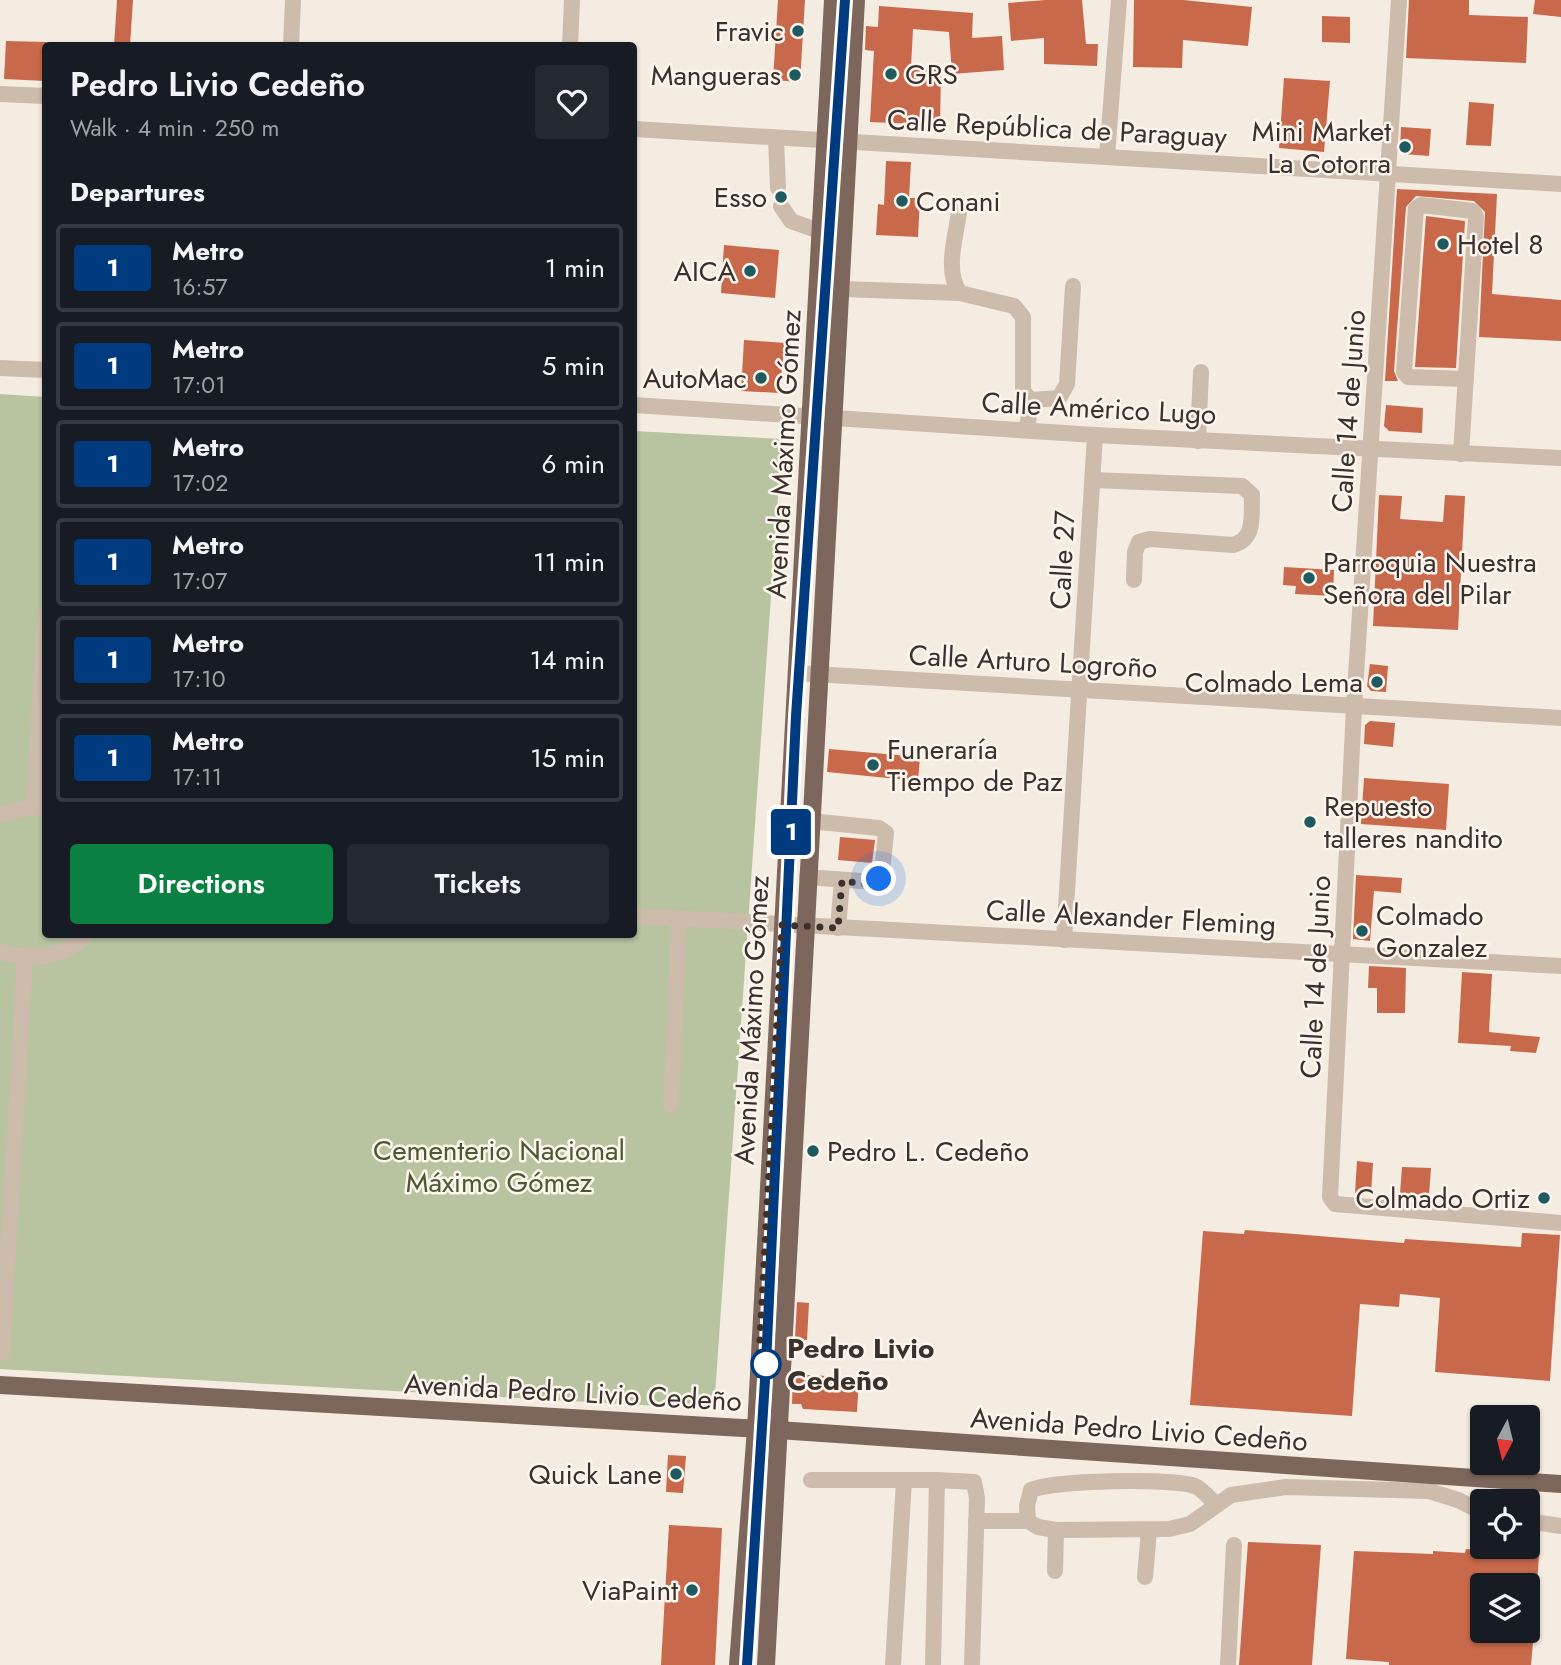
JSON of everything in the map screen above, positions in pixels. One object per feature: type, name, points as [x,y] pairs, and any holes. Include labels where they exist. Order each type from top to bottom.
[{"type":"main road","name":"Avenida Máximo Gómez","points":[[738,1665],[756,1429],[834,0]]},
{"type":"main road","name":"Avenida Máximo Gómez","points":[[765,1665],[856,0]]},
{"type":"main road","name":"Avenida Pedro Livio Cedeño","points":[[0,1385],[778,1430],[1561,1484]]},
{"type":"street","points":[[291,42],[293,0]]},
{"type":"street","points":[[570,42],[572,0]]},
{"type":"street","points":[[1107,156],[1119,0]]},
{"type":"street","name":"Calle 14 de Junio","points":[[1399,0],[1354,706],[1332,1202],[1561,1223]]},
{"type":"street","points":[[0,94],[42,96]]},
{"type":"street","name":"Calle República de Paraguay","points":[[637,130],[1561,184]]},
{"type":"street","points":[[776,139],[778,188]]},
{"type":"street","points":[[1461,454],[1466,379],[1476,217],[1473,211],[1421,205],[1416,208],[1404,372],[1408,377],[1466,379]]},
{"type":"street","points":[[781,206],[791,221],[822,232]]},
{"type":"street","points":[[959,212],[951,268],[953,283],[960,293]]},
{"type":"street","points":[[841,289],[960,293],[1014,306],[1023,317],[1023,392],[1031,400],[1059,398],[1067,384],[1073,286]]},
{"type":"street","points":[[0,368],[42,370]]},
{"type":"street","points":[[1198,441],[1201,372]]},
{"type":"street","points":[[1027,430],[1031,400]]},
{"type":"street","name":"Calle Américo Lugo","points":[[637,405],[1198,441],[1561,458]]},
{"type":"street","name":"Calle 27","points":[[1064,940],[1095,435]]},
{"type":"street","points":[[1093,480],[1242,486],[1252,495],[1250,536],[1244,542],[1233,545],[1150,540],[1139,542],[1135,552],[1134,580]]},
{"type":"street","name":"Calle Arturo Logroño","points":[[796,673],[1561,718]]},
{"type":"street","points":[[0,814],[39,808],[42,724]]},
{"type":"street","points":[[807,877],[866,884],[879,879],[882,872],[885,830],[810,821]]},
{"type":"street","points":[[838,928],[842,881]]},
{"type":"street","name":"Calle Alexander Fleming","points":[[637,916],[1561,966]]},
{"type":"street","points":[[671,1105],[679,919]]},
{"type":"street","points":[[0,952],[25,959],[65,952],[83,938]]},
{"type":"street","points":[[2,1353],[25,959]]},
{"type":"street","points":[[811,1480],[974,1482],[976,1521],[972,1665]]},
{"type":"street","points":[[892,1665],[904,1480]]},
{"type":"street","points":[[933,1665],[937,1480]]},
{"type":"street","points":[[1028,1521],[1027,1506],[1031,1490],[1058,1483],[1177,1483],[1197,1487],[1216,1504]]},
{"type":"street","points":[[976,1521],[1028,1521],[1038,1527],[1056,1530],[1149,1530],[1189,1524],[1231,1495],[1299,1487],[1429,1492],[1470,1506]]},
{"type":"street","points":[[1540,1523],[1561,1526]]},
{"type":"street","points":[[1055,1571],[1056,1530]]},
{"type":"street","points":[[1145,1577],[1149,1530]]},
{"type":"street","points":[[1228,1665],[1234,1545]]},
{"type":"green space","name":"Cementerio Nacional Máximo Gómez","points":[[0,394],[42,397],[42,938],[637,938],[637,431],[782,439],[714,1409],[0,1369]]},
{"type":"building","points":[[117,0],[133,0],[130,42],[114,42]]},
{"type":"building","points":[[778,0],[805,0],[800,82],[773,80]]},
{"type":"building","points":[[1082,0],[1086,44],[1098,44],[1097,66],[1044,64],[1044,38],[1011,41],[1008,3]]},
{"type":"building","points":[[1134,0],[1183,0],[1252,7],[1248,46],[1183,40],[1182,68],[1133,67]]},
{"type":"building","points":[[1409,0],[1469,0],[1469,15],[1528,17],[1526,63],[1406,58]]},
{"type":"building","points":[[1535,0],[1561,0],[1561,17],[1533,14]]},
{"type":"building","points":[[879,6],[973,13],[972,38],[1002,36],[1004,70],[952,74],[949,32],[913,29],[911,67],[941,68],[940,129],[915,129],[915,124],[870,122],[874,51],[865,50],[866,26],[878,27]]},
{"type":"building","points":[[1322,16],[1350,17],[1350,43],[1322,42]]},
{"type":"building","points":[[6,41],[46,42],[42,42],[42,81],[4,79]]},
{"type":"building","points":[[1284,78],[1330,81],[1324,152],[1279,148]]},
{"type":"building","points":[[1469,102],[1494,104],[1491,146],[1466,145]]},
{"type":"building","points":[[1401,127],[1431,129],[1429,156],[1403,154],[1400,150]]},
{"type":"building","name":"Conani","points":[[886,161],[911,162],[909,198],[920,198],[918,237],[876,235],[878,204],[884,205]]},
{"type":"building","points":[[1397,189],[1497,194],[1492,294],[1561,300],[1561,341],[1479,337],[1485,212],[1474,201],[1416,196],[1406,207],[1394,371],[1398,381],[1385,381]]},
{"type":"building","points":[[1426,216],[1465,221],[1456,368],[1415,367]]},
{"type":"building","name":"AICA","points":[[724,245],[779,250],[775,298],[721,293]]},
{"type":"building","points":[[744,340],[785,343],[779,393],[741,391]]},
{"type":"building","points":[[1386,405],[1423,408],[1422,433],[1389,431],[1384,426]]},
{"type":"building","points":[[1379,495],[1402,496],[1400,519],[1443,522],[1445,495],[1465,496],[1458,630],[1373,626]]},
{"type":"building","name":"Parroquia Nuestra Señora del Pilar","points":[[1284,567],[1334,570],[1333,596],[1295,594],[1296,586],[1283,585]]},
{"type":"building","points":[[1370,664],[1388,666],[1386,692],[1371,691],[1367,686]]},
{"type":"building","points":[[1370,721],[1395,723],[1393,747],[1364,744],[1365,725]]},
{"type":"building","name":"Funeraría Tiempo de Paz","points":[[829,749],[920,757],[918,781],[827,772]]},
{"type":"building","points":[[1364,778],[1449,784],[1446,830],[1361,824]]},
{"type":"building","points":[[840,837],[875,840],[872,863],[838,860]]},
{"type":"building","points":[[1356,875],[1402,878],[1401,893],[1374,891],[1370,941],[1353,939]]},
{"type":"building","points":[[1369,966],[1406,968],[1405,1013],[1377,1013],[1377,988],[1368,988]]},
{"type":"building","points":[[1462,972],[1492,974],[1489,1032],[1540,1037],[1536,1053],[1510,1051],[1511,1046],[1458,1043]]},
{"type":"building","points":[[1357,1161],[1373,1163],[1371,1194],[1355,1193]]},
{"type":"building","points":[[1402,1167],[1431,1168],[1429,1195],[1400,1194]]},
{"type":"building","points":[[1245,1230],[1404,1243],[1405,1239],[1521,1247],[1522,1233],[1560,1235],[1550,1381],[1435,1372],[1440,1298],[1400,1294],[1399,1307],[1360,1304],[1352,1416],[1190,1405],[1203,1231],[1244,1234]]},
{"type":"building","name":"Pedro Livio Cedeño","points":[[797,1302],[809,1303],[807,1340],[795,1339]]},
{"type":"building","points":[[793,1374],[859,1378],[857,1412],[803,1409],[801,1404],[792,1404]]},
{"type":"building","name":"Quick Lane","points":[[668,1455],[686,1456],[683,1493],[666,1492]]},
{"type":"building","name":"ViaPaint","points":[[669,1525],[722,1528],[715,1665],[661,1665]]},
{"type":"building","points":[[1248,1542],[1321,1545],[1312,1665],[1239,1665]]},
{"type":"building","points":[[1466,1549],[1470,1549],[1470,1559],[1539,1559],[1538,1573],[1470,1573],[1470,1643],[1533,1643],[1531,1665],[1389,1665],[1389,1662],[1346,1659],[1354,1551],[1465,1553]]},
{"type":"metro line","name":"1","points":[[747,1665],[766,1364],[796,716],[817,440],[845,0]]},
{"type":"place","name":"Fravic","points":[[798,31]]},
{"type":"place","name":"GRS","points":[[891,74]]},
{"type":"place","name":"Mangueras","points":[[795,75]]},
{"type":"place","name":"Mini Market La Cotorra","points":[[1405,147]]},
{"type":"place","name":"Esso","points":[[781,197]]},
{"type":"place","name":"Conani","points":[[902,201]]},
{"type":"place","name":"Hotel 8","points":[[1443,244]]},
{"type":"place","name":"AICA","points":[[750,271]]},
{"type":"place","name":"AutoMac","points":[[761,378]]},
{"type":"place","name":"Parroquia Nuestra Señora del Pilar","points":[[1309,578]]},
{"type":"place","name":"Colmado Lema","points":[[1377,682]]},
{"type":"place","name":"Funeraría Tiempo de Paz","points":[[873,765]]},
{"type":"place","name":"Repuesto talleres nandito","points":[[1310,822]]},
{"type":"place","name":"Colmado Gonzalez","points":[[1362,931]]},
{"type":"place","name":"Pedro L. Cedeño","points":[[813,1151]]},
{"type":"place","name":"Colmado Ortiz","points":[[1544,1198]]},
{"type":"place","name":"Pedro Livio Cedeño","points":[[766,1364]]},
{"type":"place","name":"Quick Lane","points":[[676,1474]]},
{"type":"place","name":"ViaPaint","points":[[692,1590]]},
{"type":"route","points":[[766,1364],[758,1376],[782,925],[838,928],[842,881],[866,884],[879,879]]}]
